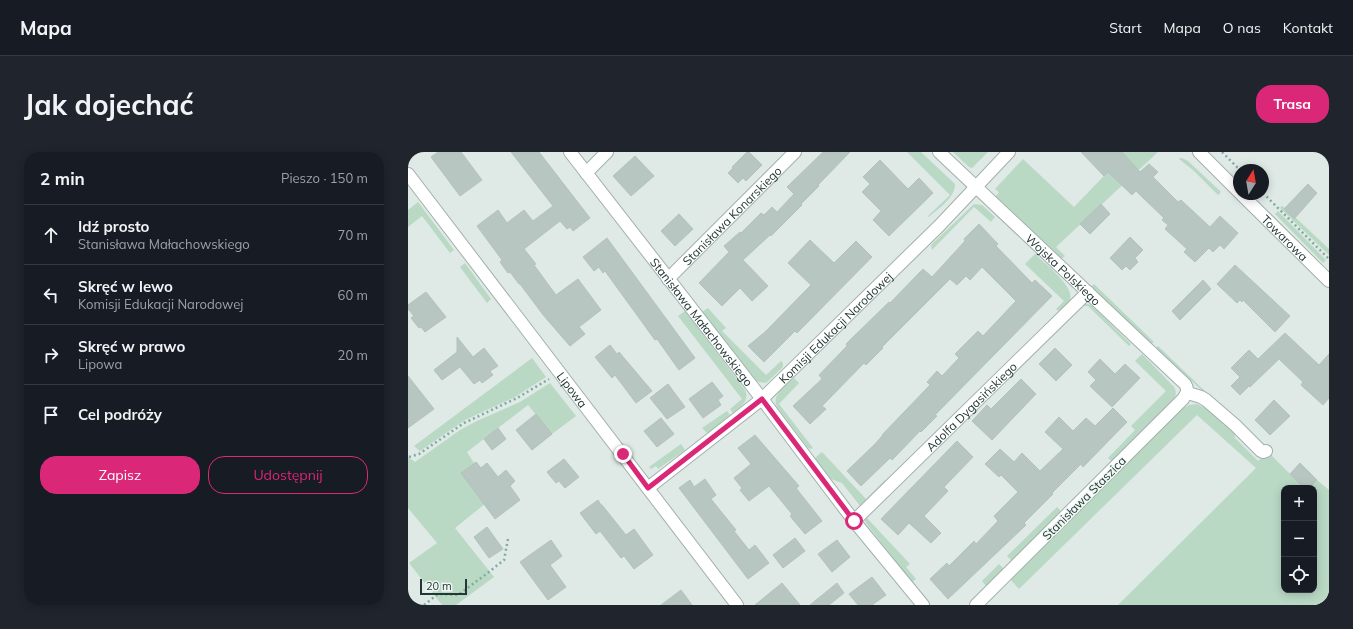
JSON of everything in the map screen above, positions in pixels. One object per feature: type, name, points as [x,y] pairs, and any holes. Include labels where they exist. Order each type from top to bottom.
[{"type":"street","name":"Stanisława Małachowskiego","points":[[570,152],[762,399],[854,521],[923,605]]},
{"type":"street","points":[[586,173],[607,152]]},
{"type":"street","name":"Stanisława Konarskiego","points":[[668,278],[794,152]]},
{"type":"street","name":"Wojska Polskiego","points":[[939,152],[1186,384],[1188,391]]},
{"type":"street","name":"Komisji Edukacji Narodowej","points":[[648,488],[762,399],[939,226],[1009,152]]},
{"type":"street","points":[[1199,152],[1233,186]]},
{"type":"street","name":"Lipowa","points":[[408,174],[737,605]]},
{"type":"street","name":"Towarowa","points":[[1247,200],[1329,281]]},
{"type":"street","name":"Adolfa Dygasińskiego","points":[[854,521],[1088,292]]},
{"type":"street","points":[[1188,391],[1206,400],[1236,425],[1261,451],[1266,451]]},
{"type":"street","name":"Stanisława Staszica","points":[[976,605],[1184,399],[1188,391]]},
{"type":"path","points":[[1222,152],[1234,164]]},
{"type":"path","points":[[1269,199],[1329,259]]},
{"type":"path","points":[[409,458],[419,454],[464,424],[517,398],[560,372]]},
{"type":"path","points":[[424,605],[438,594],[458,595],[485,575],[504,560],[508,539]]},
{"type":"green space","points":[[907,152],[921,152],[955,184],[949,198],[929,217],[928,216],[950,195]]},
{"type":"green space","points":[[953,152],[988,152],[972,168]]},
{"type":"green space","points":[[1122,152],[1158,152],[1056,247],[1065,256],[1061,259],[995,197],[999,192],[995,189],[1023,159],[1074,207],[1124,155]]},
{"type":"green space","points":[[1179,159],[1188,161],[1221,192],[1218,195],[1194,171]]},
{"type":"green space","points":[[418,202],[454,250],[450,253],[422,216],[408,227],[408,210]]},
{"type":"green space","points":[[974,204],[982,205],[995,217],[991,222],[974,207],[932,250],[931,245]]},
{"type":"green space","points":[[1282,206],[1293,219],[1295,217],[1329,249],[1329,255],[1280,208]]},
{"type":"green space","points":[[1278,211],[1326,260],[1323,263],[1275,214]]},
{"type":"green space","points":[[1035,254],[1058,275],[1068,288],[1070,300],[1060,312],[1056,309],[1064,301],[1025,264]]},
{"type":"green space","points":[[465,263],[491,299],[487,303],[460,267]]},
{"type":"green space","points":[[1094,284],[1154,342],[1151,344],[1091,287]]},
{"type":"green space","points":[[1083,303],[1091,305],[1131,344],[1129,346],[1088,306],[1081,306]]},
{"type":"green space","points":[[708,308],[726,328],[722,331],[766,375],[781,361],[783,363],[783,367],[766,383],[755,380],[702,312]]},
{"type":"green space","points":[[685,311],[745,390],[746,400],[742,406],[733,413],[730,409],[742,399],[678,316]]},
{"type":"green space","points":[[1158,346],[1234,419],[1234,420],[1156,348]]},
{"type":"green space","points":[[1142,354],[1174,387],[1176,391],[1175,396],[1173,402],[1112,462],[1108,458],[1135,430],[1131,426],[1166,391],[1135,361]]},
{"type":"green space","points":[[532,358],[546,377],[515,397],[465,420],[420,451],[414,446]]},
{"type":"green space","points":[[794,378],[799,383],[779,404],[813,448],[811,449],[808,448],[777,407],[776,398],[778,394]]},
{"type":"green space","points":[[550,383],[576,416],[552,434],[528,405],[467,452],[474,463],[461,473],[486,503],[455,528],[494,577],[456,605],[442,605],[409,563],[437,543],[408,508],[408,457],[415,462],[460,430],[520,402]]},
{"type":"green space","points":[[1197,404],[1202,406],[1221,419],[1234,431],[1235,438],[1258,461],[1268,452],[1301,485],[1281,485],[1281,593],[1317,593],[1317,485],[1312,485],[1317,480],[1329,490],[1329,605],[1118,605],[1256,468],[1197,415],[1019,589],[1010,579],[1177,411],[1189,405]]},
{"type":"green space","points":[[727,411],[730,415],[708,433],[702,428]]},
{"type":"green space","points":[[681,444],[685,450],[658,469],[656,466],[651,469],[649,467]]},
{"type":"green space","points":[[822,452],[866,499],[885,480],[887,482],[861,507],[842,483],[831,479],[815,458]]},
{"type":"green space","points":[[1057,507],[1062,512],[1013,562],[1007,556]]},
{"type":"green space","points":[[866,517],[910,564],[906,567],[916,579],[912,582],[866,523]]},
{"type":"green space","points":[[999,564],[1004,569],[987,587],[982,581]]},
{"type":"building","points":[[438,152],[461,152],[482,180],[460,196],[431,157]]},
{"type":"building","points":[[511,152],[539,152],[590,218],[573,231],[570,227],[567,229],[560,221],[524,249],[536,264],[534,265],[556,295],[578,279],[601,310],[579,327],[585,334],[570,346],[544,316],[510,272],[508,273],[500,262],[502,260],[477,226],[498,210],[507,223],[524,210],[533,221],[553,206]]},
{"type":"building","points":[[747,152],[749,152],[762,165],[746,181],[743,178],[738,183],[728,173]]},
{"type":"building","points":[[823,152],[850,152],[818,185],[819,186],[801,204],[802,205],[771,236],[770,235],[743,260],[768,286],[752,301],[740,288],[722,306],[699,283],[729,252],[724,246],[740,232],[741,233],[761,213],[764,215],[772,207],[777,212],[794,194],[787,187]]},
{"type":"building","points":[[1081,152],[1122,152],[1140,172],[1149,164],[1158,172],[1153,177],[1178,202],[1181,200],[1210,227],[1220,216],[1238,233],[1224,249],[1220,245],[1213,252],[1209,248],[1195,262],[1184,252],[1187,249],[1165,229],[1168,225],[1162,220],[1164,218],[1136,191],[1132,195],[1108,172],[1104,176]]},
{"type":"building","points":[[635,156],[654,176],[631,196],[613,176]]},
{"type":"building","points":[[880,160],[908,189],[919,178],[933,193],[889,236],[873,220],[881,211],[862,192],[870,184],[863,177]]},
{"type":"building","points":[[1308,184],[1317,193],[1294,219],[1284,209]]},
{"type":"building","points":[[1101,204],[1110,214],[1090,234],[1080,224]]},
{"type":"building","points":[[679,214],[693,229],[675,246],[661,231]]},
{"type":"building","points":[[979,224],[998,244],[996,246],[1032,283],[1035,280],[1052,296],[935,415],[937,416],[921,432],[920,431],[892,460],[890,458],[861,486],[847,471],[875,444],[930,385],[927,382],[937,371],[942,376],[959,358],[955,354],[978,331],[983,336],[1016,301],[982,267],[970,280],[966,276],[957,285],[950,279],[866,365],[864,363],[822,406],[826,409],[810,424],[793,406],[822,379],[819,375],[847,346],[846,344],[889,302],[890,303],[923,269],[932,277],[965,241],[964,239]]},
{"type":"building","points":[[1130,237],[1143,250],[1135,258],[1138,262],[1130,270],[1126,266],[1122,270],[1110,258]]},
{"type":"building","points":[[607,238],[695,358],[679,370],[657,339],[655,340],[605,271],[603,273],[599,267],[594,271],[583,257]]},
{"type":"building","points":[[810,240],[834,263],[856,241],[872,257],[797,333],[795,331],[764,362],[748,346],[765,332],[811,285],[788,263]]},
{"type":"building","points":[[1235,265],[1290,316],[1275,332],[1243,300],[1242,302],[1240,300],[1237,303],[1217,284]]},
{"type":"building","points":[[1203,280],[1211,289],[1180,320],[1172,311]]},
{"type":"building","points":[[426,292],[446,317],[425,332],[421,327],[419,328],[411,318],[414,316],[408,309],[408,305]]},
{"type":"building","points":[[1285,333],[1319,365],[1329,354],[1329,398],[1323,405],[1301,385],[1303,382],[1279,359],[1240,395],[1231,386],[1240,377],[1231,368],[1249,350],[1258,359]]},
{"type":"building","points":[[457,337],[473,357],[484,348],[498,366],[490,371],[493,375],[482,383],[480,380],[474,384],[460,367],[442,380],[434,370],[457,352]]},
{"type":"building","points":[[610,345],[617,354],[619,352],[652,391],[636,403],[615,375],[612,378],[595,357]]},
{"type":"building","points":[[1055,348],[1072,365],[1056,381],[1039,364]]},
{"type":"building","points":[[1100,359],[1115,374],[1125,364],[1140,378],[1112,407],[1090,386],[1096,380],[1088,372]]},
{"type":"building","points":[[408,376],[434,409],[408,428]]},
{"type":"building","points":[[1021,379],[1036,394],[992,440],[972,421],[987,405],[991,409]]},
{"type":"building","points":[[712,382],[723,396],[718,400],[721,405],[703,418],[689,399]]},
{"type":"building","points":[[668,384],[685,407],[667,419],[650,398]]},
{"type":"building","points":[[1274,400],[1290,416],[1270,435],[1255,420]]},
{"type":"building","points":[[1113,408],[1127,422],[1083,467],[1081,464],[1024,523],[1026,525],[948,599],[930,579],[947,563],[949,566],[974,541],[976,544],[998,521],[994,516],[1018,492],[1001,475],[999,477],[985,464],[1000,449],[1014,462],[1022,453],[1040,471],[1063,449],[1045,432],[1059,417],[1073,431],[1086,418],[1095,426]]},
{"type":"building","points":[[536,414],[552,434],[532,450],[516,430]]},
{"type":"building","points":[[661,418],[674,434],[657,447],[644,431]]},
{"type":"building","points":[[498,428],[506,439],[492,450],[484,439]]},
{"type":"building","points":[[755,435],[799,486],[796,488],[822,521],[805,534],[790,516],[792,514],[769,486],[749,501],[740,490],[742,488],[734,478],[751,464],[738,448]]},
{"type":"building","points":[[957,441],[973,457],[944,487],[948,491],[924,516],[941,533],[931,543],[909,523],[898,535],[881,519]]},
{"type":"building","points":[[564,459],[579,477],[565,488],[559,481],[556,483],[547,472]]},
{"type":"building","points":[[476,462],[481,468],[487,463],[498,477],[506,470],[515,481],[510,486],[520,500],[495,519],[461,473]]},
{"type":"building","points":[[1300,463],[1317,480],[1312,485],[1301,485],[1290,474]]},
{"type":"building","points":[[705,479],[716,495],[711,499],[736,530],[734,531],[749,550],[755,545],[769,563],[748,579],[679,488],[690,480],[694,487]]},
{"type":"building","points":[[598,500],[626,535],[634,529],[653,555],[634,569],[624,556],[621,558],[600,531],[596,534],[580,513]]},
{"type":"building","points":[[487,527],[503,549],[489,558],[474,537]]},
{"type":"building","points":[[795,538],[805,551],[783,568],[773,555]]},
{"type":"building","points":[[551,540],[562,556],[550,565],[566,587],[548,600],[520,562]]},
{"type":"building","points":[[837,540],[850,557],[832,572],[818,554]]},
{"type":"building","points":[[872,577],[886,595],[872,605],[858,605],[849,594]]},
{"type":"building","points":[[782,583],[800,605],[755,605]]},
{"type":"building","points":[[837,583],[844,593],[829,605],[810,605]]},
{"type":"building","points":[[681,590],[692,605],[661,605]]},
{"type":"route","points":[[623,454],[648,488],[762,399],[854,521]]}]
